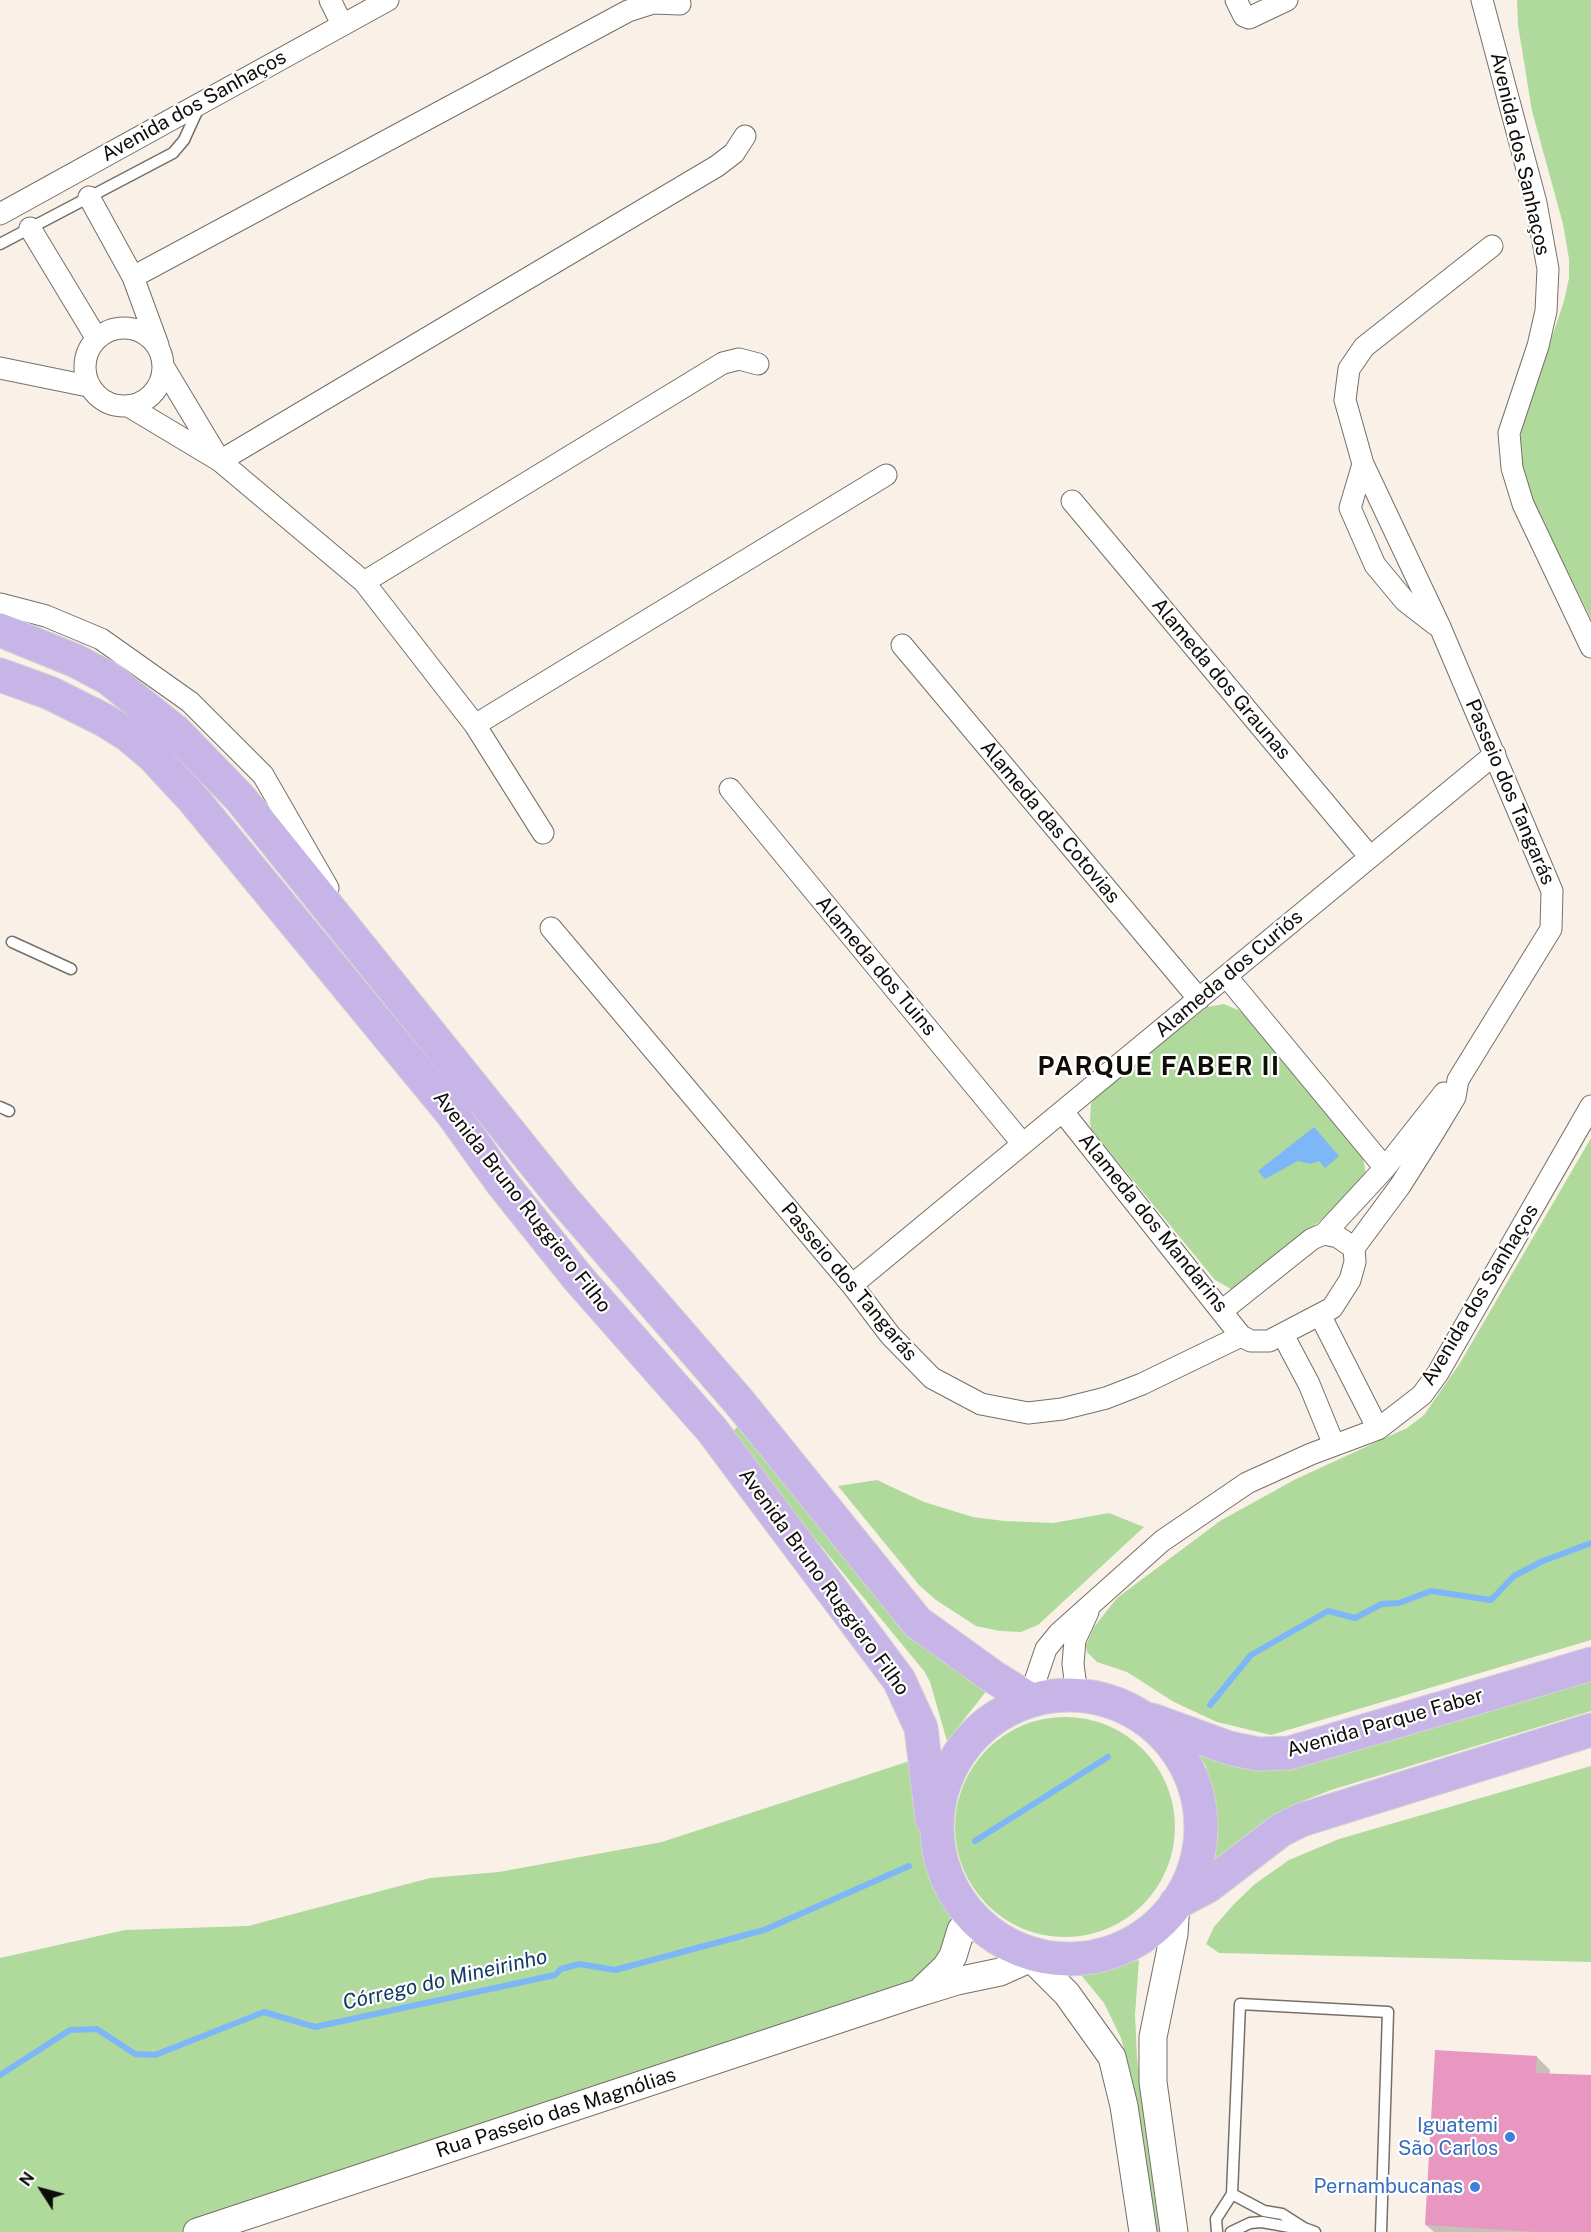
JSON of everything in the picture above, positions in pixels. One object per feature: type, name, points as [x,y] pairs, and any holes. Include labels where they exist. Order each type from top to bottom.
[{"type":"main road","name":"Avenida Bruno Ruggiero Filho","points":[[0,630],[76,661],[108,678],[175,731],[240,798],[299,874],[362,946],[564,1200],[740,1403],[917,1622],[992,1676],[1029,1699]]},
{"type":"main road","name":"Avenida Bruno Ruggiero Filho","points":[[0,675],[50,693],[104,720],[154,757],[193,799],[451,1112],[502,1183],[578,1278],[712,1430],[886,1659],[907,1694],[921,1728],[932,1819],[946,1875],[958,1899],[981,1926],[1031,1958]]},
{"type":"main road","points":[[712,1430],[740,1403]]},
{"type":"main road","name":"Avenida Parque Faber","points":[[1145,1718],[1229,1748],[1258,1754],[1288,1753],[1591,1664]]},
{"type":"main road","points":[[932,1819],[946,1778],[961,1750],[983,1726],[1029,1699],[1077,1695],[1113,1701],[1145,1718],[1163,1733],[1178,1751],[1189,1771],[1199,1804],[1201,1839],[1196,1862],[1176,1903],[1152,1929],[1117,1950],[1078,1959],[1031,1958]]},
{"type":"main road","points":[[1176,1903],[1208,1886],[1281,1830],[1301,1820],[1591,1730]]},
{"type":"street","points":[[330,0],[342,24]]},
{"type":"street","name":"Avenida dos Sanhaços","points":[[0,214],[388,0]]},
{"type":"street","points":[[1236,0],[1244,16],[1249,18],[1287,0]]},
{"type":"street","name":"Avenida dos Sanhaços","points":[[1482,0],[1536,203],[1548,269],[1547,300],[1538,346],[1509,433],[1512,468],[1523,504],[1591,646]]},
{"type":"street","points":[[133,277],[628,11],[653,3],[680,4]]},
{"type":"street","points":[[220,461],[717,166],[734,153],[745,136]]},
{"type":"street","points":[[88,198],[133,277],[161,355],[157,387],[150,396],[130,407]]},
{"type":"street","points":[[30,228],[97,339]]},
{"type":"street","name":"Passeio dos Tangarás","points":[[1223,1310],[1312,1239],[1324,1234],[1385,1168],[1448,1088],[1458,1080],[1551,929],[1554,909],[1552,891],[1440,627],[1363,464],[1345,399],[1346,380],[1355,358],[1364,346],[1492,246]]},
{"type":"street","points":[[88,386],[86,361],[97,339],[114,330],[133,329],[145,334],[161,355],[220,461]]},
{"type":"street","points":[[364,582],[723,363],[738,359],[758,364]]},
{"type":"street","points":[[0,368],[88,386],[106,402],[130,407],[220,461],[364,582],[475,725],[543,833]]},
{"type":"street","name":"Passeio dos Tangarás","points":[[1363,464],[1350,508],[1375,565],[1406,601],[1440,627]]},
{"type":"street","points":[[475,725],[886,475]]},
{"type":"street","name":"Alameda dos Graunas","points":[[1072,501],[1370,858]]},
{"type":"street","name":"Avenida Bruno Ruggiero Filho","points":[[0,604],[46,616],[101,639],[190,702],[263,775],[362,946]]},
{"type":"street","name":"Alameda das Cotovias","points":[[902,645],[1199,999]]},
{"type":"street","name":"Alameda dos Curiós","points":[[852,1285],[1495,754]]},
{"type":"street","name":"Alameda dos Tuins","points":[[730,789],[1022,1143]]},
{"type":"street","name":"Passeio dos Tangarás","points":[[551,928],[852,1285],[890,1335],[932,1378],[981,1404],[1028,1413],[1062,1409],[1106,1398],[1180,1367],[1241,1336]]},
{"type":"street","points":[[1227,977],[1385,1168]]},
{"type":"street","name":"Passeio dos Tangarás","points":[[1354,1248],[1400,1186],[1434,1132],[1455,1097],[1458,1080]]},
{"type":"street","name":"Avenida dos Sanhaços","points":[[1029,1699],[1046,1649],[1074,1617],[1162,1541],[1246,1483],[1334,1445],[1378,1429],[1408,1407],[1437,1373],[1591,1106]]},
{"type":"street","name":"Alameda dos Mandarins","points":[[1063,1112],[1223,1310],[1241,1336]]},
{"type":"street","points":[[1241,1336],[1251,1341],[1269,1341],[1332,1308],[1350,1280],[1355,1262],[1354,1248],[1338,1237],[1324,1234]]},
{"type":"street","points":[[1320,1314],[1378,1429]]},
{"type":"street","points":[[1283,1335],[1309,1384],[1334,1445]]},
{"type":"street","name":"Avenida dos Sanhaços","points":[[1077,1695],[1073,1664],[1075,1640],[1094,1601]]},
{"type":"street","points":[[1174,2232],[1153,2082],[1153,2037],[1174,1934],[1176,1903]]},
{"type":"street","name":"Rua Passeio das Magnólias","points":[[915,1994],[937,1978],[946,1967],[953,1956],[961,1930],[981,1926]]},
{"type":"street","points":[[1031,1958],[1067,1994],[1112,2057],[1124,2106],[1143,2232]]},
{"type":"street","name":"Rua Passeio das Magnólias","points":[[197,2232],[915,1994],[957,1981],[1000,1972],[1031,1958]]},
{"type":"lane","points":[[0,244],[173,153],[183,140],[202,102]]},
{"type":"lane","points":[[12,942],[72,969]]},
{"type":"lane","points":[[1217,2232],[1216,2219],[1232,2194],[1240,2004],[1388,2012],[1381,2232]]},
{"type":"lane","points":[[1232,2194],[1264,2211],[1282,2214],[1315,2232]]},
{"type":"lane","points":[[1231,2232],[1251,2223],[1262,2222],[1315,2232]]},
{"type":"green space","points":[[1517,0],[1591,0],[1591,619],[1530,496],[1521,461],[1521,430],[1564,301],[1569,278],[1569,259],[1563,224],[1532,111],[1518,25]]},
{"type":"green space","points":[[1224,1004],[1245,1013],[1363,1157],[1366,1175],[1363,1184],[1240,1289],[1231,1289],[1215,1280],[1091,1129],[1090,1121],[1091,1104],[1096,1095],[1207,1007]]},
{"type":"green space","points":[[1591,1138],[1591,1640],[1271,1735],[1217,1722],[1174,1702],[1127,1672],[1097,1662],[1087,1652],[1086,1645],[1094,1627],[1117,1598],[1220,1521],[1296,1479],[1407,1428],[1424,1415],[1460,1363]]},
{"type":"green space","points":[[737,1427],[741,1427],[988,1689],[947,1741],[930,1682],[924,1671],[732,1438],[732,1432]]},
{"type":"green space","points":[[877,1480],[924,1502],[973,1517],[1053,1523],[1109,1513],[1144,1527],[1038,1625],[1021,1632],[1000,1631],[976,1626],[936,1600],[919,1585],[838,1486]]},
{"type":"green space","points":[[1591,1680],[1591,1711],[1331,1790],[1303,1801],[1270,1819],[1212,1864],[1207,1862],[1212,1833],[1211,1794],[1206,1766],[1194,1749],[1237,1764],[1273,1771],[1317,1761]]},
{"type":"green space","points":[[1065,1717],[1086,1719],[1117,1730],[1143,1749],[1162,1775],[1173,1806],[1175,1827],[1173,1848],[1162,1879],[1143,1905],[1117,1924],[1086,1935],[1065,1937],[1044,1935],[1013,1924],[987,1905],[968,1879],[957,1848],[955,1827],[957,1806],[968,1775],[987,1749],[1013,1730],[1044,1719]]},
{"type":"green space","points":[[925,1756],[932,1819],[946,1875],[958,1899],[981,1926],[937,1978],[197,2232],[0,2232],[0,1958],[125,1930],[248,1926],[430,1878],[499,1872],[662,1842]]},
{"type":"green space","points":[[1591,1766],[1591,1962],[1219,1953],[1206,1944],[1214,1927],[1234,1904],[1255,1884],[1289,1860],[1339,1839]]},
{"type":"green space","points":[[1139,1960],[1135,2015],[1137,2057],[1159,2232],[1150,2232],[1132,2077],[1121,2038],[1104,2003],[1081,1975]]},
{"type":"water","points":[[1314,1127],[1339,1156],[1325,1168],[1319,1161],[1310,1164],[1298,1161],[1265,1179],[1258,1171]]},
{"type":"building","name":"Iguatemi São Carlos","points":[[1435,2050],[1537,2056],[1536,2073],[1591,2075],[1591,2232],[1537,2232],[1425,2225]]},
{"type":"waterway","name":"Córrego do Mineirinho","points":[[1210,1705],[1251,1655],[1328,1611],[1355,1618],[1382,1604],[1399,1603],[1431,1591],[1491,1600],[1514,1576],[1543,1561],[1591,1543]]},
{"type":"waterway","name":"Córrego do Mineirinho","points":[[975,1841],[1108,1757]]},
{"type":"waterway","name":"Córrego do Mineirinho","points":[[0,2075],[70,2030],[97,2029],[135,2054],[155,2055],[264,2012],[315,2027],[555,1975],[561,1969],[579,1964],[615,1970],[764,1930],[909,1866]]},
{"type":"place","name":"Iguatemi São Carlos","points":[[1510,2137]]},
{"type":"place","name":"Pernambucanas","points":[[1475,2187]]},
{"type":"district","name":"PARQUE FABER II","points":[[1159,1067]]}]
